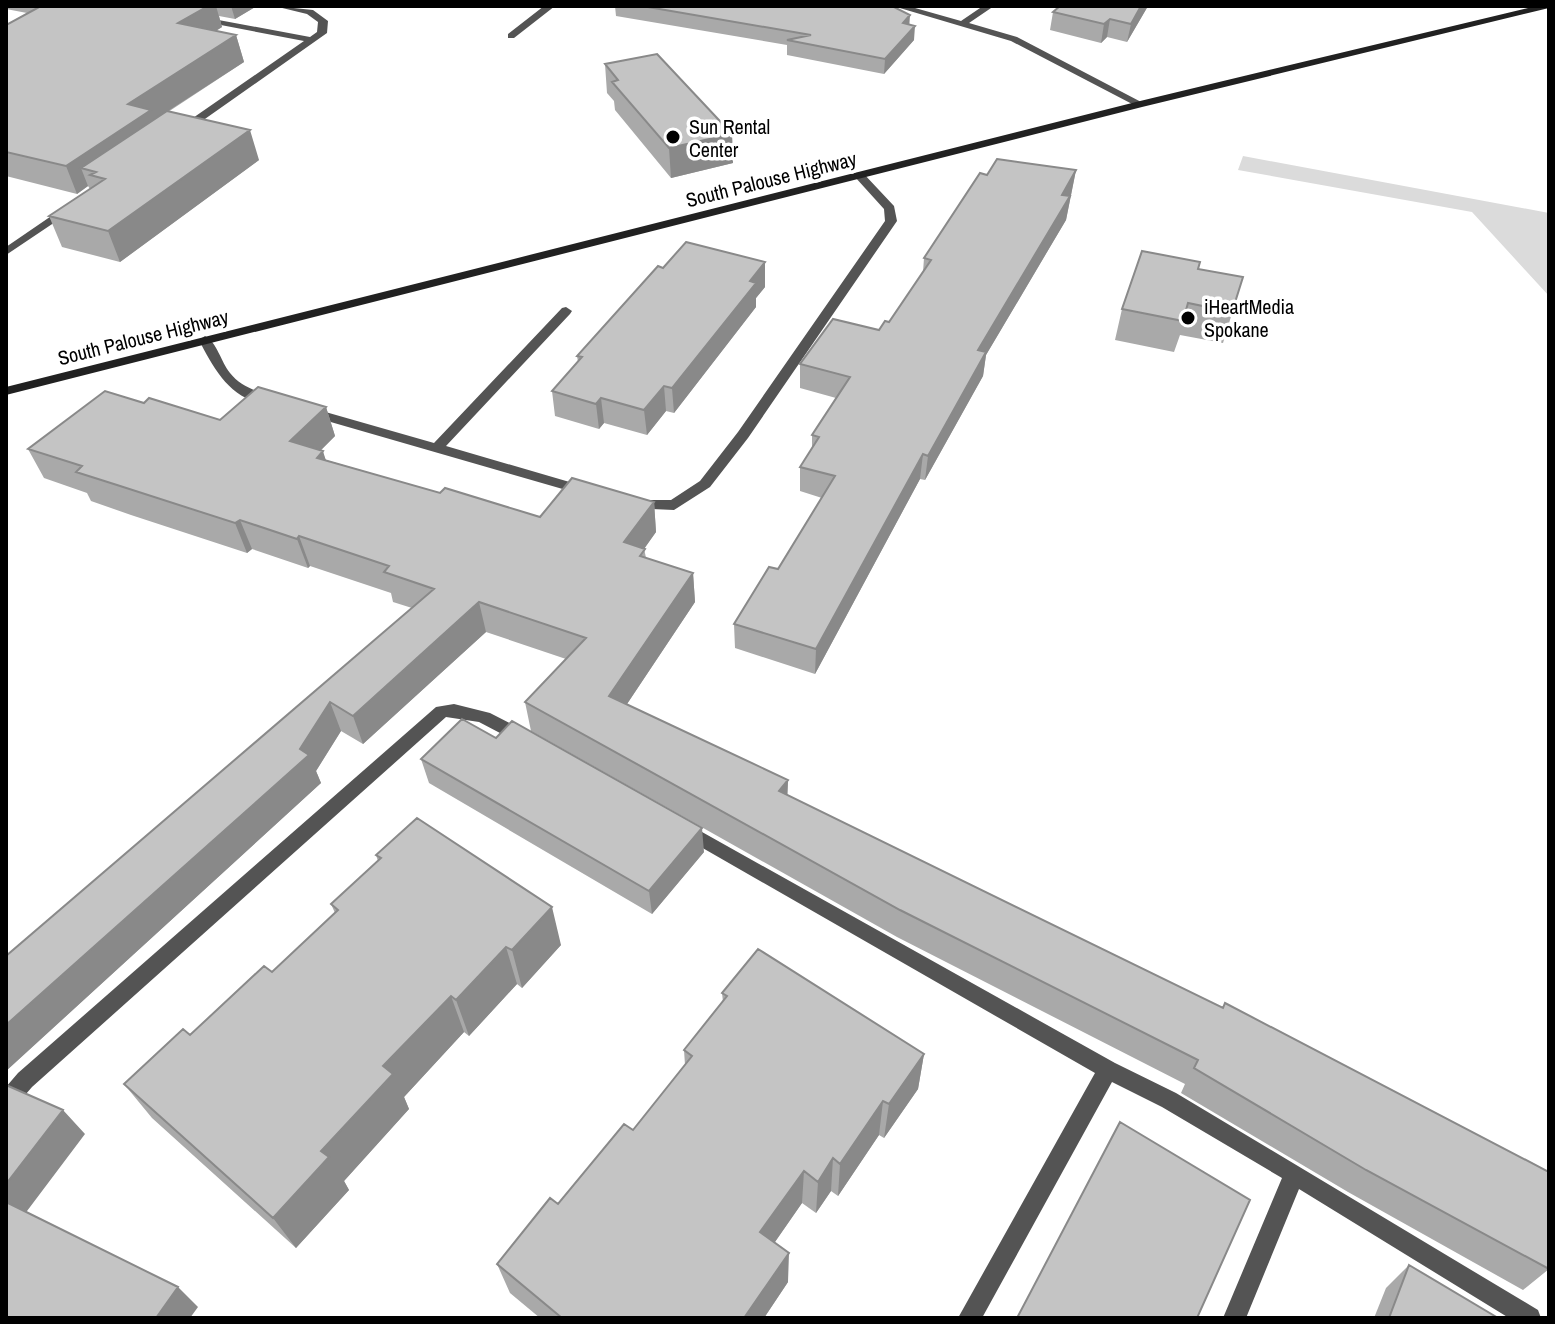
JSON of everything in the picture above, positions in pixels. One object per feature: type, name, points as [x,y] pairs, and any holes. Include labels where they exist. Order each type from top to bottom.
[{"type":"street","points":[[172,137],[322,33],[323,21],[310,12],[279,6]]},
{"type":"street","points":[[511,36],[550,6]]},
{"type":"street","points":[[898,6],[1014,39],[1140,104]]},
{"type":"street","points":[[964,23],[989,6]]},
{"type":"street","name":"South Palouse Highway","points":[[6,391],[1140,104],[1547,6]]},
{"type":"street","points":[[195,17],[312,40]]},
{"type":"street","points":[[620,501],[636,506],[674,505],[705,484],[743,435],[891,221],[890,208],[859,175]]},
{"type":"street","points":[[6,252],[82,199]]},
{"type":"street","points":[[437,448],[566,311]]},
{"type":"street","points":[[205,340],[224,380],[250,394],[279,402]]},
{"type":"street","points":[[293,406],[605,497]]},
{"type":"street","points":[[6,1102],[37,1069],[442,711],[464,709],[482,714],[538,746]]},
{"type":"street","points":[[663,817],[1108,1070],[1169,1100],[1530,1318]]},
{"type":"street","points":[[969,1318],[1108,1070]]},
{"type":"street","points":[[1234,1318],[1295,1174]]},
{"type":"shaded area","points":[[1243,156],[1549,213],[1549,296],[1472,212],[1238,170]]},
{"type":"building","points":[[41,6],[208,6],[178,23],[236,35],[128,104],[151,110],[66,166],[6,152],[6,25]]},
{"type":"building","points":[[642,6],[892,6],[910,15],[903,23],[915,26],[885,59],[787,40],[811,35]]},
{"type":"building","points":[[1060,6],[1141,6],[1131,24],[1110,19],[1104,24],[1053,12]]},
{"type":"building","points":[[657,54],[732,134],[669,148],[612,82],[618,80],[605,64]]},
{"type":"building","points":[[167,111],[250,130],[108,231],[49,216],[105,179],[90,175],[96,172],[81,168]]},
{"type":"building","points":[[997,159],[1076,170],[1062,195],[1070,196],[978,350],[986,352],[928,456],[923,454],[816,649],[734,624],[769,567],[778,569],[835,476],[800,467],[819,437],[812,435],[850,377],[800,364],[833,319],[879,330],[885,321],[889,322],[931,260],[924,258],[980,173],[987,175]]},
{"type":"building","points":[[686,242],[765,262],[750,281],[756,283],[672,388],[664,386],[644,410],[601,398],[596,404],[552,391],[582,357],[577,356],[658,266],[663,268]]},
{"type":"building","points":[[1142,251],[1200,262],[1198,269],[1243,277],[1232,312],[1188,303],[1183,321],[1122,309]]},
{"type":"building","points":[[258,387],[326,407],[290,441],[323,451],[317,458],[440,493],[445,488],[540,517],[572,478],[654,502],[624,542],[645,549],[640,556],[693,573],[609,696],[788,780],[779,791],[1223,1008],[1225,1003],[1549,1172],[1549,1269],[1366,1170],[1194,1068],[1198,1060],[900,910],[525,702],[586,638],[479,602],[353,716],[330,702],[300,749],[309,755],[6,1025],[6,956],[434,589],[384,572],[389,566],[299,536],[297,539],[240,520],[235,523],[76,472],[82,466],[28,449],[105,391],[144,403],[149,398],[220,420]]},
{"type":"building","points":[[462,719],[496,738],[512,721],[702,828],[649,891],[421,759]]},
{"type":"building","points":[[417,818],[552,907],[512,950],[506,947],[456,1000],[451,996],[383,1066],[393,1074],[321,1151],[329,1157],[273,1218],[124,1084],[183,1029],[190,1035],[264,966],[272,972],[338,910],[331,904],[381,858],[376,855]]},
{"type":"building","points":[[758,949],[924,1054],[889,1104],[883,1101],[840,1164],[833,1158],[818,1182],[804,1171],[760,1232],[789,1253],[744,1318],[562,1318],[497,1264],[550,1198],[558,1204],[624,1124],[633,1130],[692,1056],[684,1050],[727,996],[722,993]]},
{"type":"building","points":[[6,1085],[63,1110],[6,1184]]},
{"type":"building","points":[[1120,1122],[1250,1200],[1197,1318],[1017,1318]]},
{"type":"building","points":[[6,1202],[178,1287],[156,1318],[6,1318]]},
{"type":"building","points":[[1409,1265],[1498,1318],[1389,1318]]},
{"type":"place","name":"Sun Rental Center","points":[[673,137]]},
{"type":"place","name":"iHeartMedia Spokane","points":[[1188,318]]}]
